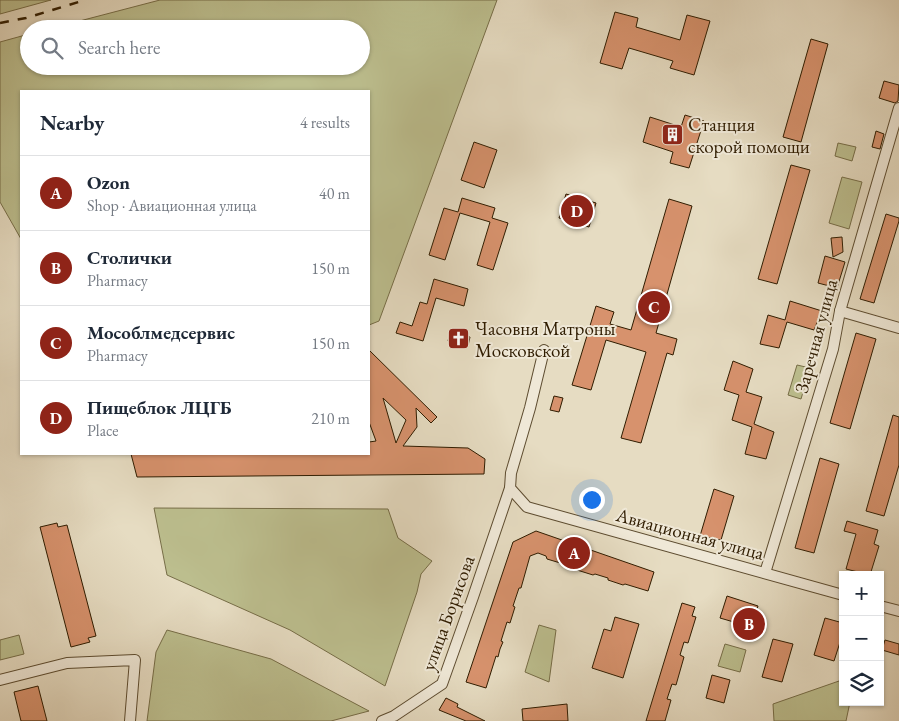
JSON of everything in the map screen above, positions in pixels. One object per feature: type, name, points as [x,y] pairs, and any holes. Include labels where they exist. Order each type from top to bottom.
[{"type":"street","name":"Заречная улица","points":[[765,573],[833,349],[840,311],[899,108]]},
{"type":"street","points":[[840,311],[899,328]]},
{"type":"street","name":"улица Борисова","points":[[382,721],[394,716],[442,684],[510,488],[511,473],[544,350]]},
{"type":"street","name":"Авиационная улица","points":[[510,488],[527,507],[839,594]]},
{"type":"street","points":[[884,607],[899,612]]},
{"type":"street","points":[[0,680],[67,663],[135,660],[130,721]]},
{"type":"green space","points":[[0,0],[51,0],[0,14]]},
{"type":"green space","points":[[160,0],[497,0],[379,321],[370,325],[370,90],[20,90],[20,237],[0,202],[0,42],[20,36],[20,75],[370,75],[370,20],[83,20]]},
{"type":"green space","points":[[838,143],[856,147],[852,161],[835,156]]},
{"type":"green space","points":[[842,177],[862,182],[849,229],[829,223]]},
{"type":"green space","points":[[797,365],[810,368],[801,399],[788,395]]},
{"type":"green space","points":[[154,508],[388,509],[398,538],[432,561],[421,574],[417,592],[385,686],[290,630],[167,575]]},
{"type":"green space","points":[[539,625],[556,630],[549,682],[525,672]]},
{"type":"green space","points":[[167,630],[271,659],[369,711],[331,721],[147,721],[156,652]]},
{"type":"green space","points":[[19,635],[24,654],[0,660],[0,640]]},
{"type":"green space","points":[[725,644],[746,650],[740,672],[718,666]]},
{"type":"green space","points":[[839,681],[839,706],[849,706],[846,721],[774,721],[773,704]]},
{"type":"building","points":[[615,12],[638,18],[636,27],[680,40],[687,15],[710,21],[694,75],[670,68],[673,61],[629,48],[622,69],[600,63]]},
{"type":"building","points":[[811,39],[828,44],[801,142],[783,137]]},
{"type":"building","points":[[884,81],[899,85],[898,101],[895,103],[879,98]]},
{"type":"building","name":"Станция скорой помощи","points":[[685,115],[704,121],[689,168],[670,163],[673,152],[643,142],[650,117],[681,127]]},
{"type":"building","points":[[876,131],[884,134],[880,149],[872,147]]},
{"type":"building","points":[[474,142],[497,150],[484,188],[461,180]]},
{"type":"building","points":[[791,165],[810,170],[777,284],[758,279]]},
{"type":"building","points":[[566,194],[596,203],[589,227],[559,218]]},
{"type":"building","points":[[462,198],[495,208],[492,218],[508,223],[493,270],[477,265],[490,222],[460,213],[445,260],[429,255],[444,208],[458,212]]},
{"type":"building","points":[[669,199],[692,206],[656,333],[677,339],[673,355],[667,353],[641,443],[621,438],[646,352],[606,340],[591,390],[572,385],[596,306],[614,312],[610,324],[631,330]]},
{"type":"building","points":[[886,214],[899,218],[899,221],[874,303],[860,299]]},
{"type":"building","points":[[842,237],[843,252],[833,257],[831,238]]},
{"type":"building","points":[[825,256],[845,262],[837,288],[818,283]]},
{"type":"building","points":[[434,279],[468,289],[464,306],[436,298],[423,341],[396,333],[400,322],[412,326],[420,302],[427,304]]},
{"type":"building","points":[[790,301],[822,311],[814,330],[787,322],[779,348],[760,344],[768,315],[785,320]]},
{"type":"building","name":"Часовня Матроны Московской","points":[[450,332],[470,337],[468,346],[448,341]]},
{"type":"building","points":[[856,333],[876,339],[850,429],[830,423]]},
{"type":"building","points":[[370,351],[437,417],[431,423],[416,408],[417,427],[403,446],[468,448],[485,459],[484,474],[137,477],[131,455],[370,455],[370,442],[376,441],[370,425]],"holes":[[[383,398],[406,420],[396,443]]]},
{"type":"building","points":[[733,361],[753,369],[746,392],[762,397],[754,424],[774,432],[766,459],[745,454],[752,427],[732,420],[739,395],[724,390]]},
{"type":"building","points":[[554,396],[563,398],[559,412],[550,410]]},
{"type":"building","points":[[893,415],[899,417],[899,465],[884,516],[866,511]]},
{"type":"building","points":[[820,458],[839,464],[814,553],[795,548]]},
{"type":"building","points":[[714,489],[734,496],[721,540],[700,536]]},
{"type":"building","points":[[847,521],[878,530],[874,544],[879,546],[871,571],[846,569],[856,534],[844,531]]},
{"type":"building","points":[[57,523],[58,527],[67,525],[96,636],[88,638],[90,642],[71,647],[40,527]]},
{"type":"building","points":[[536,531],[654,572],[648,591],[577,570],[577,568],[547,559],[546,556],[538,553],[530,556],[521,588],[519,588],[513,606],[515,607],[510,623],[507,622],[501,641],[503,642],[498,657],[496,656],[486,688],[466,682],[513,542]]},
{"type":"building","points":[[727,596],[758,606],[751,627],[720,618]]},
{"type":"building","points":[[682,603],[695,607],[692,616],[696,617],[688,643],[684,642],[680,655],[684,657],[676,685],[672,684],[667,699],[671,700],[665,721],[646,721]]},
{"type":"building","points":[[615,617],[639,624],[623,678],[592,668],[604,629],[611,631]]},
{"type":"building","points":[[825,618],[839,622],[839,645],[834,661],[814,655]]},
{"type":"building","points":[[773,639],[793,644],[782,682],[762,677]]},
{"type":"building","points":[[885,640],[899,644],[899,655],[884,651]]},
{"type":"building","points":[[712,675],[730,680],[724,703],[706,698]]},
{"type":"building","points":[[38,686],[47,721],[21,721],[14,692]]},
{"type":"building","points":[[446,698],[458,704],[457,707],[485,721],[466,721],[439,710]]},
{"type":"building","points":[[567,704],[568,721],[523,721],[522,709]]},
{"type":"railway","points":[[0,23],[26,18],[85,0]]},
{"type":"place","name":"Станция скорой помощи","points":[[672,135]]},
{"type":"place","name":"Пищеблок ЛЦГБ","points":[[577,211]]},
{"type":"place","name":"Мособлмедсервис","points":[[654,307]]},
{"type":"place","name":"Часовня Матроны Московской","points":[[459,339]]},
{"type":"place","name":"Ozon","points":[[574,553]]},
{"type":"place","name":"Столички","points":[[749,624]]}]
